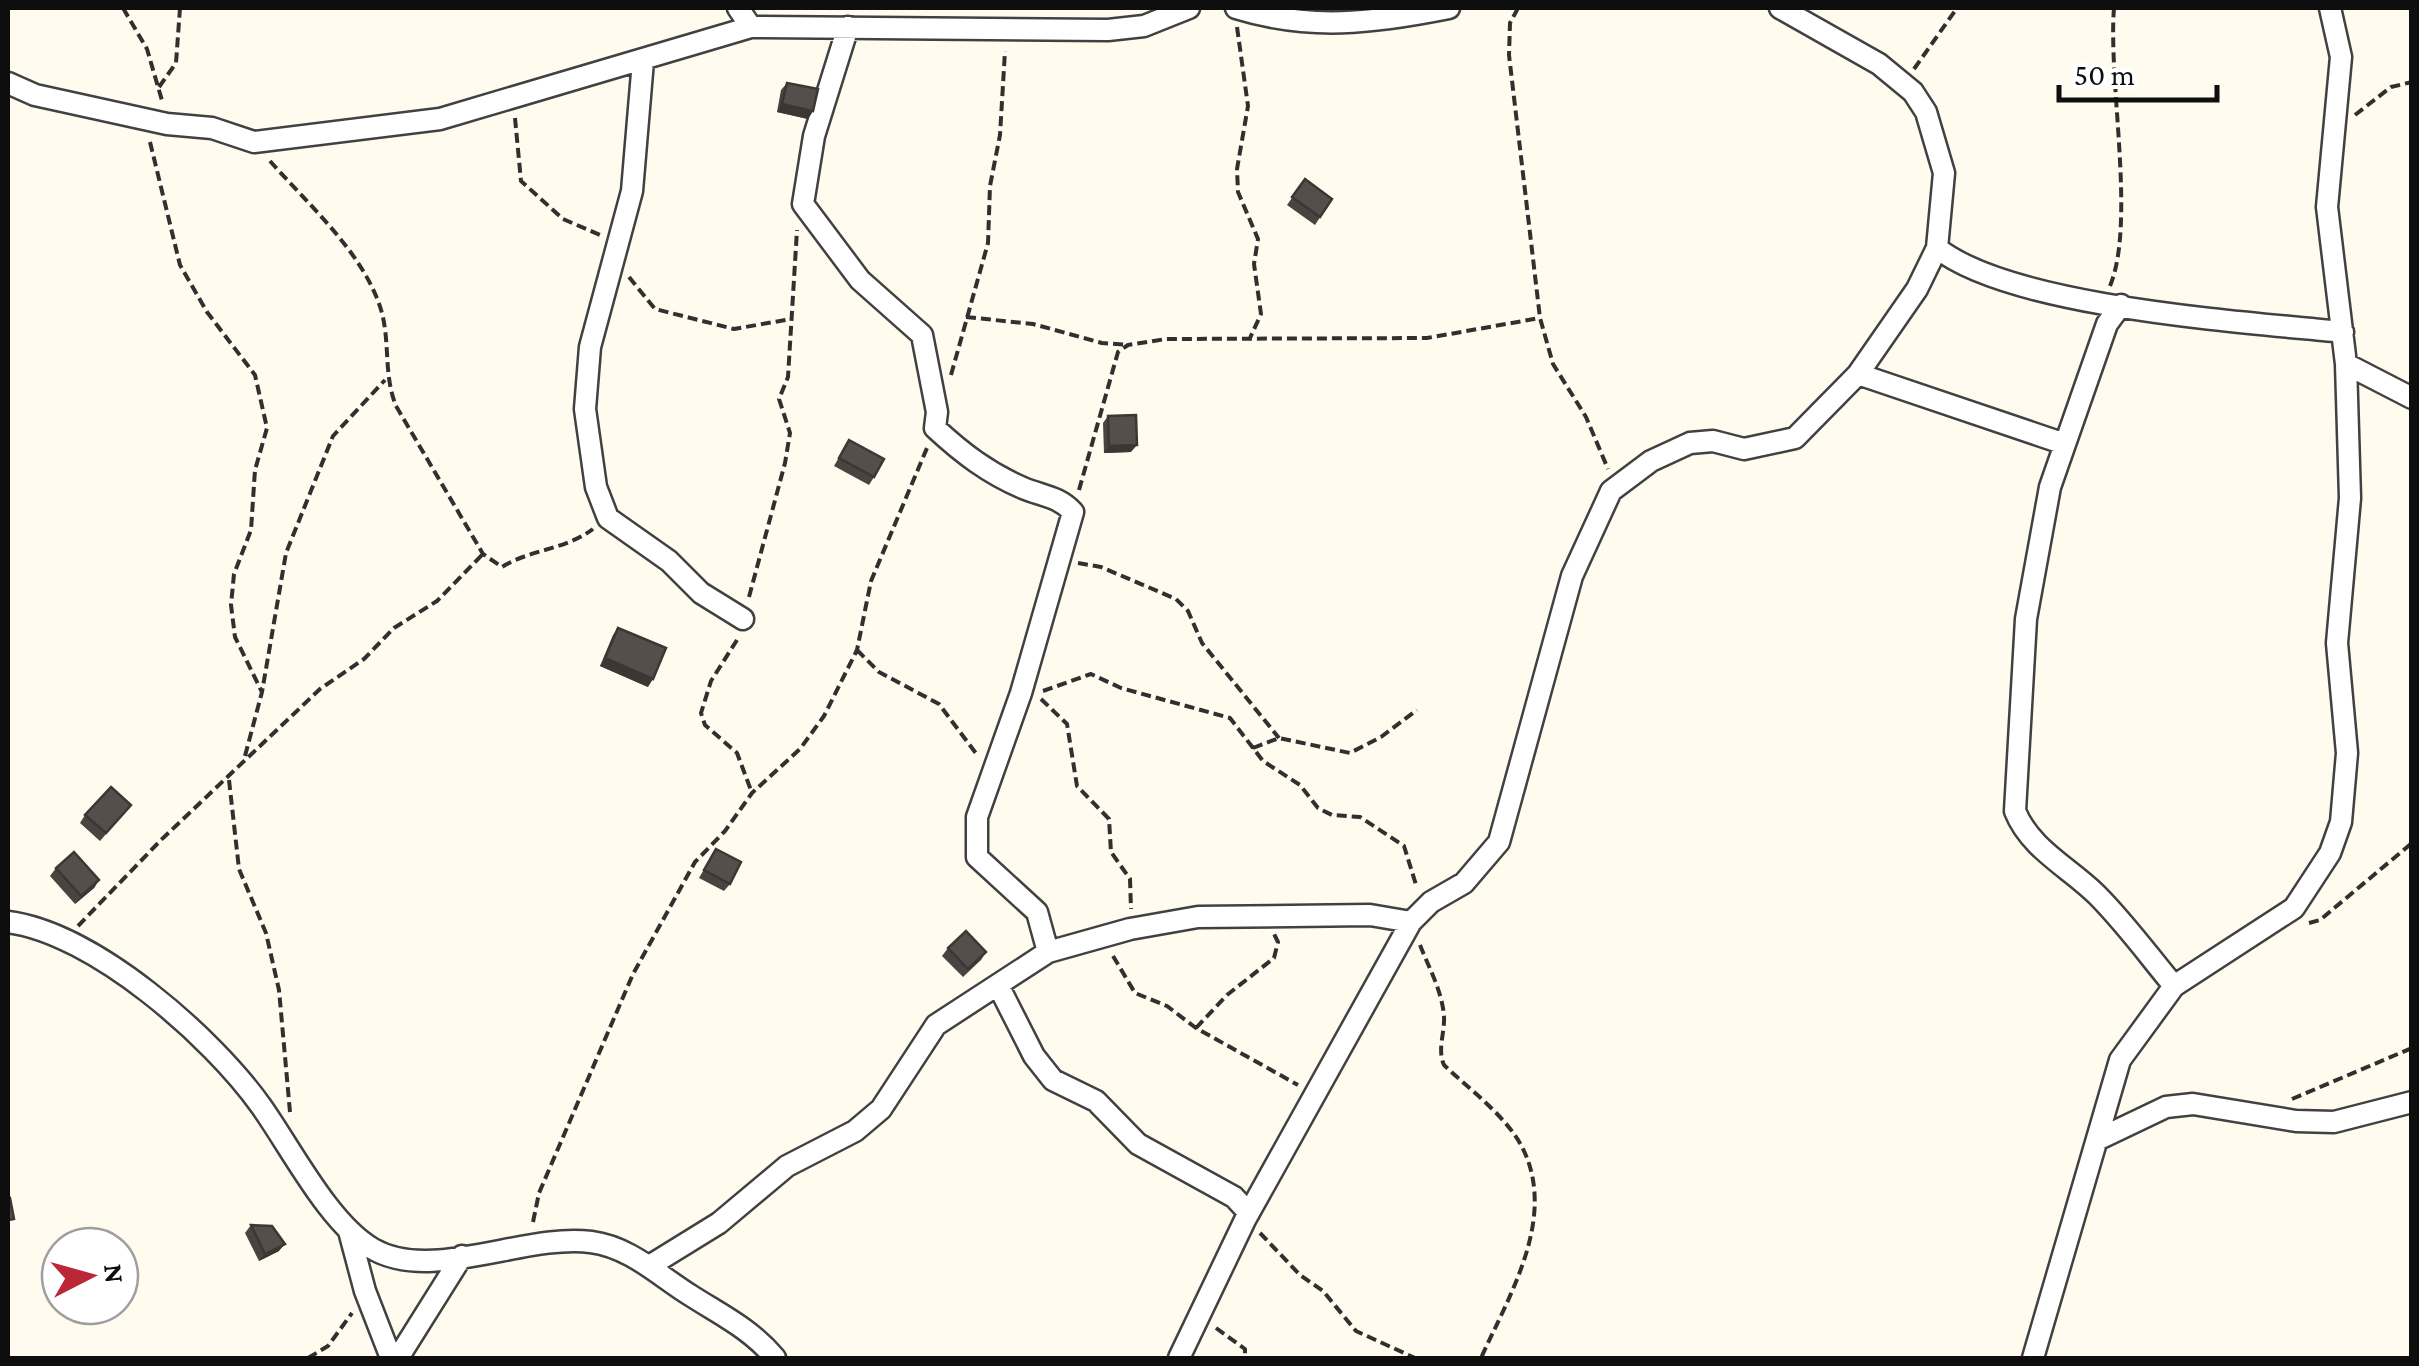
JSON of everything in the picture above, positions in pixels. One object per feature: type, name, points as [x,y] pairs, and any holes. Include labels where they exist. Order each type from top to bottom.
[{"type":"street","points":[[738,8],[751,27]]},
{"type":"street","points":[[8,83],[35,96],[167,124],[212,128],[254,142],[440,119],[751,27],[885,30],[1007,26],[1108,30],[1144,26],[1189,8]]},
{"type":"street","points":[[1236,18],[1378,23],[1449,8]]},
{"type":"street","points":[[1179,1358],[1196,1314],[1309,1100],[1411,922],[1431,902],[1464,883],[1499,842],[1572,576],[1611,491],[1651,460],[1690,443],[1713,441],[1744,449],[1795,438],[1858,374],[1917,289],[1936,248],[1944,173],[1926,112],[1913,92],[1879,64],[1780,8]]},
{"type":"street","points":[[2033,1358],[2120,1060],[2174,986],[2294,908],[2330,853],[2341,822],[2347,753],[2337,642],[2350,498],[2344,332],[2328,207],[2341,58],[2330,8]]},
{"type":"street","points":[[848,27],[814,136],[803,204],[860,280],[922,335],[936,420],[973,462],[1025,489],[1060,499],[1073,512],[976,817],[977,857],[1037,912],[1048,952]]},
{"type":"street","points":[[642,60],[632,191],[590,347],[585,409],[596,487],[608,518],[669,561],[701,593],[743,619]]},
{"type":"street","points":[[1936,248],[1957,264],[2010,284],[2112,303],[2344,332]]},
{"type":"street","points":[[2112,303],[2050,488],[2026,619],[2016,811],[2021,826],[2072,878],[2094,892],[2174,986]]},
{"type":"street","points":[[2346,364],[2412,398]]},
{"type":"street","points":[[1858,374],[2065,444]]},
{"type":"street","points":[[651,1265],[719,1223],[786,1166],[855,1131],[881,1109],[936,1024],[1048,952],[1130,929],[1198,918],[1370,915],[1411,922]]},
{"type":"street","points":[[8,922],[64,940],[168,1006],[216,1051],[349,1231],[374,1250],[394,1256],[462,1256],[527,1246],[594,1242],[651,1265],[688,1294],[730,1318],[775,1358]]},
{"type":"street","points":[[999,987],[1034,1056],[1052,1080],[1096,1101],[1138,1144],[1234,1197],[1247,1217]]},
{"type":"street","points":[[2099,1139],[2166,1107],[2193,1104],[2334,1122],[2412,1102]]},
{"type":"street","points":[[349,1231],[365,1292],[394,1358]]},
{"type":"street","points":[[394,1358],[462,1256]]},
{"type":"path","points":[[123,8],[147,49],[167,124]]},
{"type":"path","points":[[159,87],[176,64],[180,8]]},
{"type":"path","points":[[1518,8],[1510,23],[1509,55],[1540,318],[1553,364],[1607,463],[1611,491]]},
{"type":"path","points":[[1901,84],[1946,28],[1957,8]]},
{"type":"path","points":[[2112,303],[2120,230],[2114,8]]},
{"type":"path","points":[[1236,18],[1248,106],[1237,169],[1238,192],[1258,239],[1254,264],[1261,314],[1250,340]]},
{"type":"path","points":[[527,1246],[540,1194],[634,974],[695,862],[725,832],[752,793],[808,738],[857,650],[871,582],[936,420],[988,243],[1007,26]]},
{"type":"path","points":[[2336,131],[2391,87],[2412,82]]},
{"type":"path","points":[[508,100],[515,117],[521,181],[562,220],[617,252],[655,309],[734,329],[791,319]]},
{"type":"path","points":[[144,117],[180,265],[207,312],[255,375],[267,428],[255,470],[251,530],[234,574],[231,605],[235,637],[262,692]]},
{"type":"path","points":[[254,142],[360,265],[378,301],[386,332],[385,380],[396,406],[483,554],[502,567],[526,552],[564,545],[608,518]]},
{"type":"path","points":[[752,793],[737,753],[704,725],[701,713],[711,681],[736,642],[790,434],[779,399],[788,377],[795,237],[803,204]]},
{"type":"path","points":[[966,317],[1032,324],[1102,344],[1128,345],[1166,339],[1427,338],[1540,318]]},
{"type":"path","points":[[1073,512],[1118,352],[1128,345]]},
{"type":"path","points":[[244,760],[262,692],[286,552],[333,436],[385,380]]},
{"type":"path","points":[[64,940],[320,689],[364,658],[394,628],[437,601],[483,554]]},
{"type":"path","points":[[1060,560],[1101,568],[1176,599],[1188,611],[1202,643],[1280,738]]},
{"type":"path","points":[[857,650],[880,672],[938,704],[992,776]]},
{"type":"path","points":[[1130,929],[1130,879],[1111,852],[1108,818],[1077,786],[1067,724],[1036,694],[1091,674],[1120,688],[1230,718],[1263,762],[1300,785],[1318,808],[1360,817],[1404,846],[1413,882],[1431,902]]},
{"type":"path","points":[[1254,748],[1280,738],[1350,753],[1381,738],[1417,710]]},
{"type":"path","points":[[229,780],[239,869],[266,933],[279,990],[290,1106],[288,1146]]},
{"type":"path","points":[[2301,925],[2320,920],[2412,843]]},
{"type":"path","points":[[1196,1028],[1227,995],[1274,958],[1278,942],[1267,919]]},
{"type":"path","points":[[1411,922],[1438,989],[1444,1018],[1444,1065],[1511,1132],[1524,1150],[1532,1178],[1535,1205],[1526,1260],[1481,1358]]},
{"type":"path","points":[[1100,936],[1135,993],[1167,1006],[1196,1028],[1303,1088],[1309,1100]]},
{"type":"path","points":[[2290,1100],[2412,1048]]},
{"type":"path","points":[[1247,1217],[1300,1275],[1323,1290],[1356,1331],[1415,1358]]},
{"type":"path","points":[[308,1358],[328,1346],[365,1292]]},
{"type":"path","points":[[1196,1314],[1245,1349],[1245,1358]]},
{"type":"building","points":[[787,83],[818,89],[813,111],[782,104]]},
{"type":"building","points":[[1305,179],[1332,199],[1320,217],[1292,197]]},
{"type":"building","points":[[1136,415],[1137,445],[1109,446],[1108,416]]},
{"type":"building","points":[[849,440],[884,459],[874,477],[839,458]]},
{"type":"building","points":[[618,628],[666,648],[653,679],[605,658]]},
{"type":"building","points":[[111,787],[131,805],[106,833],[85,815]]},
{"type":"building","points":[[716,849],[741,862],[730,884],[704,870]]},
{"type":"building","points":[[74,852],[99,880],[81,896],[56,868]]},
{"type":"building","points":[[966,931],[986,952],[968,969],[948,948]]},
{"type":"building","points":[[8,1199],[14,1219],[8,1220]]},
{"type":"building","points":[[251,1225],[272,1226],[285,1244],[265,1254]]}]
